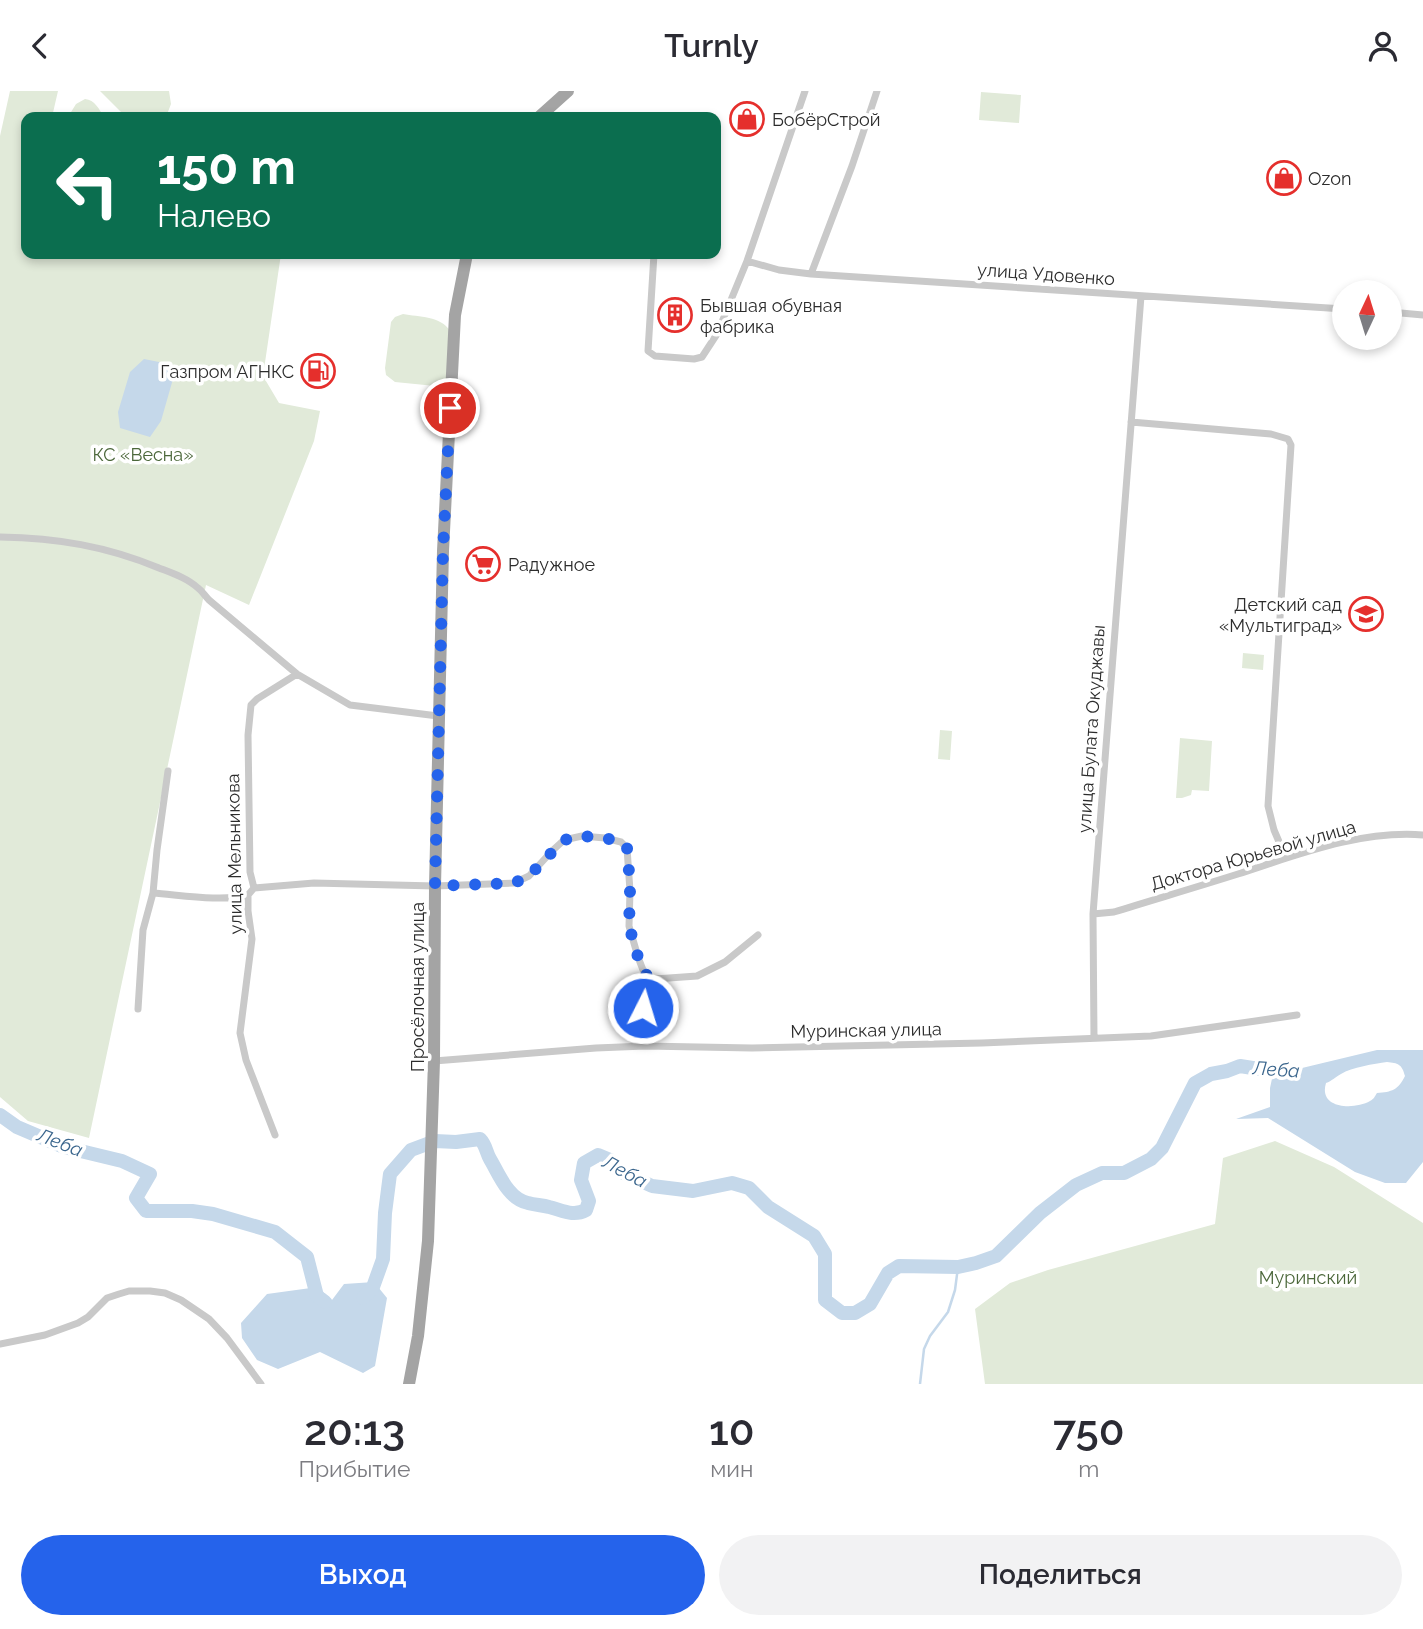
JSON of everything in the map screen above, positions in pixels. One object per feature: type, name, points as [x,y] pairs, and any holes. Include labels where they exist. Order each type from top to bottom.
[{"type":"main road","points":[[545,112],[568,91]]},
{"type":"main road","name":"Просёлочная улица","points":[[409,1384],[418,1336],[428,1241],[443,551],[455,315],[466,259]]},
{"type":"street","points":[[654,259],[648,351],[652,355],[694,359],[704,355],[717,334],[747,261],[805,91]]},
{"type":"street","points":[[811,274],[877,91]]},
{"type":"street","name":"улица Удовенко","points":[[747,261],[811,274],[1332,308]]},
{"type":"street","name":"улица Булата Окуджавы","points":[[1094,1038],[1093,914],[1141,296]]},
{"type":"street","points":[[1402,314],[1423,315]]},
{"type":"street","points":[[1131,422],[1271,434],[1288,439],[1291,445],[1268,806],[1274,830],[1286,858]]},
{"type":"street","points":[[0,537],[40,538],[86,544],[142,561],[198,587],[209,600],[297,674],[350,705],[438,716]]},
{"type":"street","name":"улица Мельникова","points":[[275,1135],[246,1060],[240,1033],[252,939],[248,911],[251,892],[248,735],[251,705],[297,674]]},
{"type":"street","points":[[138,1009],[143,930],[153,893],[168,771]]},
{"type":"street","name":"Доктора Юрьевой улица","points":[[1093,914],[1114,912],[1349,841],[1392,835],[1423,835]]},
{"type":"street","points":[[153,893],[240,897],[251,892],[314,883],[435,886],[514,883],[529,876],[564,840],[582,836],[621,842],[627,848],[629,926],[640,963],[648,977],[655,979],[698,976],[724,962],[758,935]]},
{"type":"street","points":[[645,1046],[643,1008],[648,977]]},
{"type":"street","name":"Муринская улица","points":[[434,1061],[645,1046],[751,1048],[1151,1036],[1297,1014]]},
{"type":"street","points":[[0,1344],[45,1335],[78,1323],[107,1298],[129,1291],[150,1290],[181,1300],[209,1319],[227,1338],[261,1384]]},
{"type":"green space","name":"КС «Весна»","points":[[10,91],[58,91],[53,112],[21,112],[21,259],[280,259],[263,376],[279,403],[320,411],[314,441],[249,605],[206,585],[89,1138],[28,1121],[0,1097],[0,136]]},
{"type":"green space","points":[[100,91],[169,91],[171,104],[168,112],[121,112]]},
{"type":"green space","points":[[981,92],[1021,95],[1019,123],[979,120]]},
{"type":"green space","points":[[85,99],[94,103],[101,112],[71,112],[76,104]]},
{"type":"green space","points":[[403,314],[441,322],[450,331],[447,378],[435,386],[395,382],[386,375],[391,322]]},
{"type":"green space","points":[[1243,653],[1264,655],[1263,670],[1242,668]]},
{"type":"green space","points":[[940,730],[952,731],[950,760],[938,759]]},
{"type":"green space","points":[[1180,738],[1212,741],[1209,791],[1192,790],[1191,795],[1176,798]]},
{"type":"green space","name":"Муринский","points":[[1275,1141],[1334,1167],[1423,1223],[1423,1384],[985,1384],[975,1309],[1010,1283],[1215,1224],[1223,1158]]},
{"type":"water","points":[[144,359],[169,364],[173,379],[161,421],[150,437],[120,428],[118,412],[130,372]]},
{"type":"water","points":[[1377,1050],[1423,1050],[1423,1162],[1406,1183],[1385,1183],[1355,1172],[1268,1118],[1236,1119],[1270,1107],[1273,1074],[1240,1066],[1302,1068]],"holes":[[[1387,1062],[1401,1067],[1405,1076],[1394,1089],[1377,1093],[1370,1101],[1355,1106],[1339,1105],[1327,1098],[1326,1083],[1339,1075]]]},
{"type":"water","points":[[374,1282],[387,1298],[375,1366],[363,1373],[320,1352],[278,1369],[257,1360],[242,1338],[241,1323],[267,1294],[318,1287],[332,1300],[344,1284]]},
{"type":"waterway","name":"Леба","points":[[363,1298],[373,1287],[383,1259],[390,1174],[411,1150],[435,1141],[480,1139],[501,1178],[515,1197],[528,1203],[568,1212],[586,1210],[589,1201],[581,1180],[584,1163],[598,1155],[610,1160],[619,1171],[652,1186],[693,1191],[732,1183],[749,1188],[768,1207],[814,1236],[825,1254],[825,1300],[842,1313],[855,1313],[870,1304],[888,1273],[899,1266],[958,1267],[996,1256],[1040,1213],[1076,1185],[1102,1173],[1124,1173],[1151,1159],[1162,1148],[1195,1083],[1211,1074],[1240,1066],[1259,1069]]},
{"type":"waterway","name":"Леба","points":[[0,1115],[17,1127],[64,1147],[122,1161],[150,1174],[136,1198],[146,1211],[213,1214],[275,1232],[307,1257],[317,1296],[325,1302]]},
{"type":"waterway","points":[[920,1384],[924,1349],[948,1312],[958,1267]]},
{"type":"place","name":"БобёрСтрой","points":[[747,119]]},
{"type":"place","name":"Ozon","points":[[1284,178]]},
{"type":"place","name":"Бывшая обувная фабрика","points":[[675,315]]},
{"type":"place","name":"Газпром АГНКС","points":[[318,371]]},
{"type":"place","name":"Радужное","points":[[483,564]]},
{"type":"place","name":"Детский сад «Мультиград»","points":[[1366,614]]},
{"type":"route","points":[[450,408],[443,551],[435,886],[514,883],[529,876],[564,840],[582,836],[621,842],[627,848],[628,855],[629,926],[638,957],[648,977],[643,994],[643,1008]]}]
